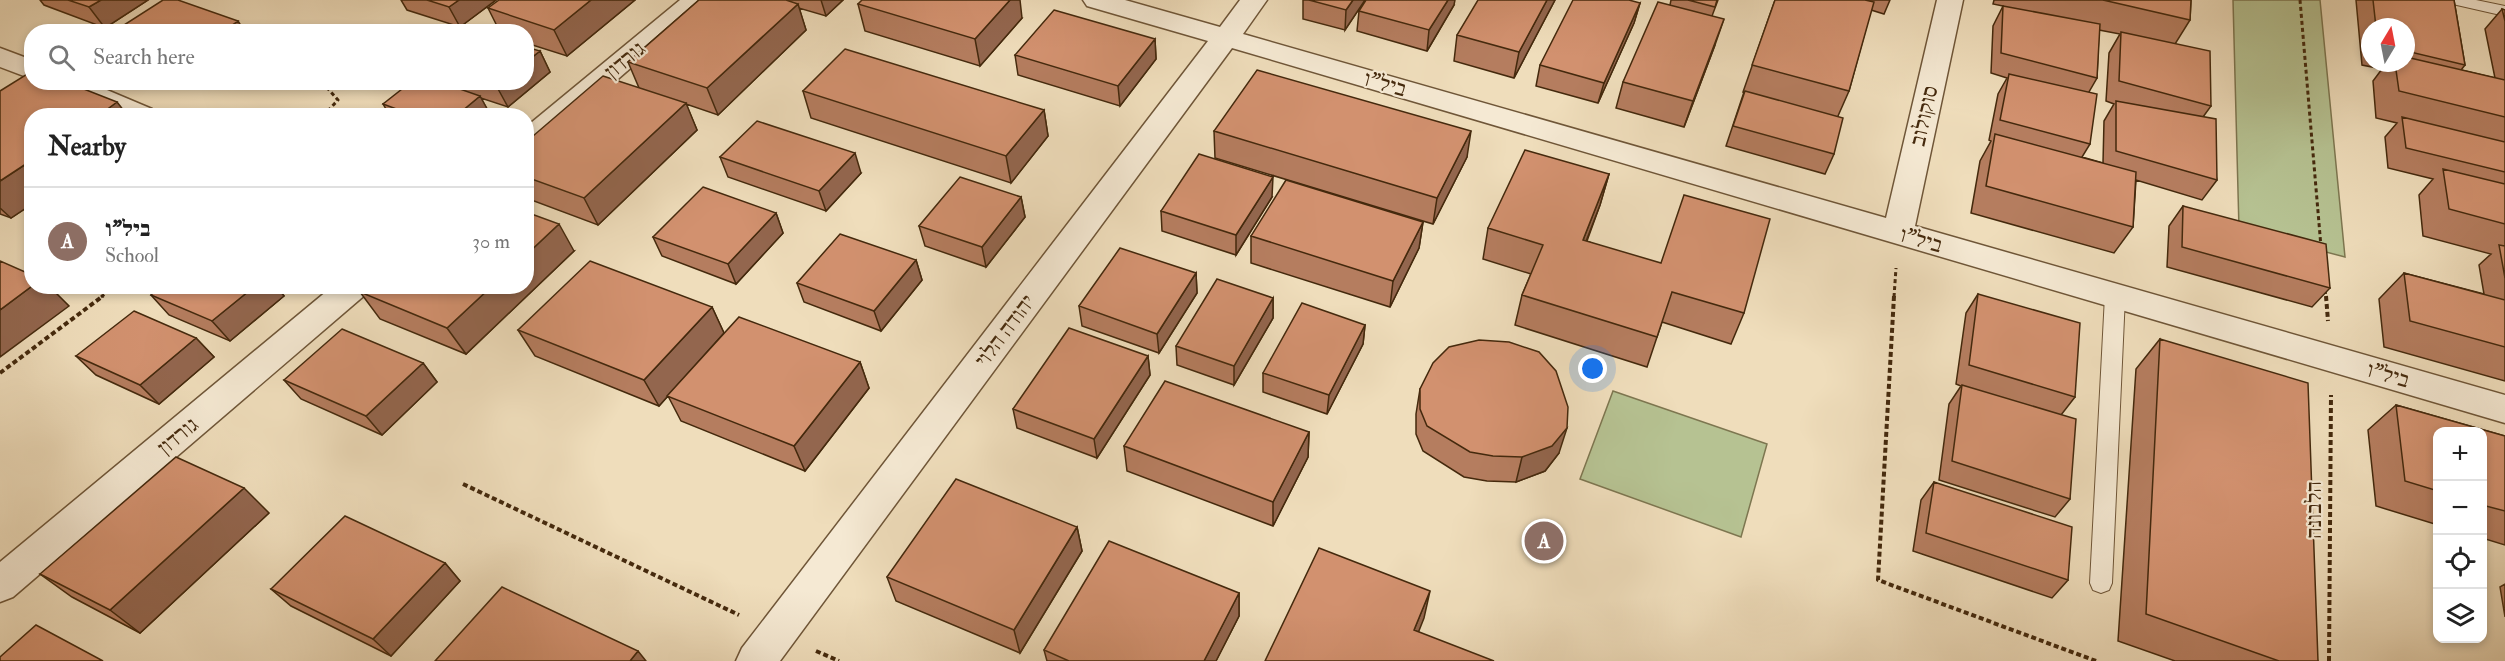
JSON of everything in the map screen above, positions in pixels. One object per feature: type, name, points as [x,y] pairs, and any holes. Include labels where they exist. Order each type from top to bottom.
[{"type":"street","name":"גורדון","points":[[534,135],[696,0]]},
{"type":"street","name":"ביל\"ו","points":[[1096,0],[2505,409]]},
{"type":"street","name":"יהודה הלוי","points":[[756,661],[1254,0]]},
{"type":"street","name":"סוקולוב","points":[[1898,233],[1950,0]]},
{"type":"street","points":[[0,57],[24,78]]},
{"type":"street","points":[[81,90],[123,108]]},
{"type":"street","name":"גורדון","points":[[0,585],[346,294]]},
{"type":"lane","points":[[2453,0],[2505,11]]},
{"type":"lane","points":[[2101,583],[2115,296]]},
{"type":"path","points":[[2300,0],[2322,251]]},
{"type":"path","points":[[329,90],[338,100],[330,108]]},
{"type":"path","points":[[1898,233],[1878,580],[2096,661]]},
{"type":"path","name":"הלבונה","points":[[2325,287],[2331,358],[2329,661]]},
{"type":"path","points":[[0,373],[105,294]]},
{"type":"path","points":[[462,484],[838,661]]},
{"type":"green space","points":[[2233,0],[2320,0],[2345,257],[2239,229]]},
{"type":"green space","points":[[1613,391],[1767,444],[1741,537],[1580,479]]},
{"type":"building","points":[[68,0],[101,0],[89,7]]},
{"type":"building","points":[[163,0],[178,0],[238,21],[234,24],[126,24]]},
{"type":"building","points":[[427,0],[459,0],[449,7]]},
{"type":"building","points":[[499,0],[591,0],[554,30],[488,8]]},
{"type":"building","points":[[699,0],[786,0],[798,4],[707,88],[628,62]]},
{"type":"building","points":[[862,0],[1010,0],[975,39],[858,4]]},
{"type":"building","points":[[1309,0],[1353,0],[1346,10]]},
{"type":"building","points":[[1366,0],[1448,0],[1429,30],[1359,11]]},
{"type":"building","points":[[1478,0],[1547,0],[1519,52],[1457,35]]},
{"type":"building","points":[[1573,0],[1629,0],[1640,3],[1604,83],[1540,65]]},
{"type":"building","points":[[1688,0],[1717,0],[1715,7]]},
{"type":"building","points":[[1775,0],[1865,0],[1874,2],[1849,91],[1752,65]]},
{"type":"building","points":[[2103,0],[2191,0],[2190,20]]},
{"type":"building","points":[[2373,0],[2454,0],[2465,65],[2415,53],[2415,18],[2375,18]]},
{"type":"building","points":[[1658,2],[1724,19],[1693,101],[1623,82]]},
{"type":"building","points":[[2003,6],[2100,24],[2097,78],[2001,53]]},
{"type":"building","points":[[1054,10],[1155,39],[1118,86],[1015,55]]},
{"type":"building","points":[[2121,32],[2210,51],[2211,106],[2119,81]]},
{"type":"building","points":[[845,49],[1044,110],[1006,156],[803,91]]},
{"type":"building","points":[[2415,59],[2505,80],[2505,117],[2399,91],[2396,72],[2415,72]]},
{"type":"building","points":[[1257,70],[1471,131],[1437,198],[1214,131]]},
{"type":"building","points":[[2009,74],[2097,94],[2090,144],[2000,120]]},
{"type":"building","points":[[24,76],[24,90],[86,90],[117,102],[109,108],[24,108],[24,165],[0,181],[0,91]]},
{"type":"building","points":[[603,76],[686,103],[584,198],[534,180],[534,135]]},
{"type":"building","points":[[401,90],[463,90],[480,96],[466,108],[394,108],[383,104]]},
{"type":"building","points":[[1745,91],[1843,118],[1834,154],[1733,126]]},
{"type":"building","points":[[2116,101],[2216,119],[2217,180],[2116,151]]},
{"type":"building","points":[[2402,117],[2505,142],[2505,172],[2406,148]]},
{"type":"building","points":[[757,121],[855,153],[819,191],[720,157]]},
{"type":"building","points":[[1995,134],[2136,172],[2133,227],[1986,186]]},
{"type":"building","points":[[1525,150],[1609,174],[1583,240],[1661,263],[1684,195],[1770,219],[1744,313],[1672,292],[1657,337],[1522,295],[1543,245],[1488,228]]},
{"type":"building","points":[[1199,154],[1273,177],[1236,235],[1161,211]]},
{"type":"building","points":[[2443,169],[2505,184],[2505,224],[2449,209]]},
{"type":"building","points":[[960,177],[1021,197],[982,247],[919,226]]},
{"type":"building","points":[[1286,180],[1423,222],[1393,281],[1251,236]]},
{"type":"building","points":[[703,187],[776,213],[728,264],[653,237]]},
{"type":"building","points":[[2183,206],[2326,244],[2330,288],[2182,247]]},
{"type":"building","points":[[534,215],[559,224],[534,247]]},
{"type":"building","points":[[840,234],[916,260],[874,311],[797,283]]},
{"type":"building","points":[[2499,245],[2505,246],[2505,278]]},
{"type":"building","points":[[1120,248],[1196,273],[1157,334],[1079,306]]},
{"type":"building","points":[[0,261],[24,272],[24,292],[0,310]]},
{"type":"building","points":[[590,261],[712,307],[644,380],[518,330]]},
{"type":"building","points":[[2404,273],[2505,300],[2505,347],[2410,321]]},
{"type":"building","points":[[1217,279],[1273,298],[1234,366],[1176,346]]},
{"type":"building","points":[[152,294],[245,294],[212,321]]},
{"type":"building","points":[[365,294],[483,294],[447,328]]},
{"type":"building","points":[[1978,294],[2080,323],[2075,397],[1969,365]]},
{"type":"building","points":[[1302,303],[1365,325],[1329,395],[1263,373]]},
{"type":"building","points":[[134,311],[196,338],[140,385],[76,356]]},
{"type":"building","points":[[739,317],[860,362],[794,446],[667,396]]},
{"type":"building","points":[[1069,328],[1148,356],[1094,439],[1013,409]]},
{"type":"building","points":[[342,329],[423,363],[366,416],[284,380]]},
{"type":"building","points":[[2160,339],[2308,383],[2318,661],[2279,661],[2146,614]]},
{"type":"building","points":[[1479,340],[1509,342],[1539,352],[1556,371],[1568,407],[1567,428],[1552,446],[1522,457],[1493,456],[1470,452],[1427,426],[1420,409],[1420,389],[1433,363],[1449,347]]},
{"type":"building","points":[[1165,381],[1309,432],[1273,502],[1124,446]]},
{"type":"building","points":[[1962,385],[2076,419],[2070,499],[1952,461]]},
{"type":"building","points":[[2396,405],[2473,427],[2433,427],[2433,489],[2405,481]]},
{"type":"building","points":[[2487,431],[2505,436],[2505,511],[2487,506]]},
{"type":"building","points":[[176,457],[244,488],[110,610],[40,574]]},
{"type":"building","points":[[956,479],[1077,527],[1014,630],[887,577]]},
{"type":"building","points":[[1934,482],[2072,527],[2068,580],[1926,533]]},
{"type":"building","points":[[345,516],[445,563],[373,639],[271,589]]},
{"type":"building","points":[[1109,541],[1239,593],[1204,661],[1069,661],[1044,650]]},
{"type":"building","points":[[1319,548],[1430,591],[1414,630],[1494,661],[1265,661]]},
{"type":"building","points":[[502,587],[638,651],[630,661],[435,661]]},
{"type":"building","points":[[36,625],[103,661],[0,661],[0,657]]},
{"type":"place","name":"ביל\"ו","points":[[1544,541]]}]
